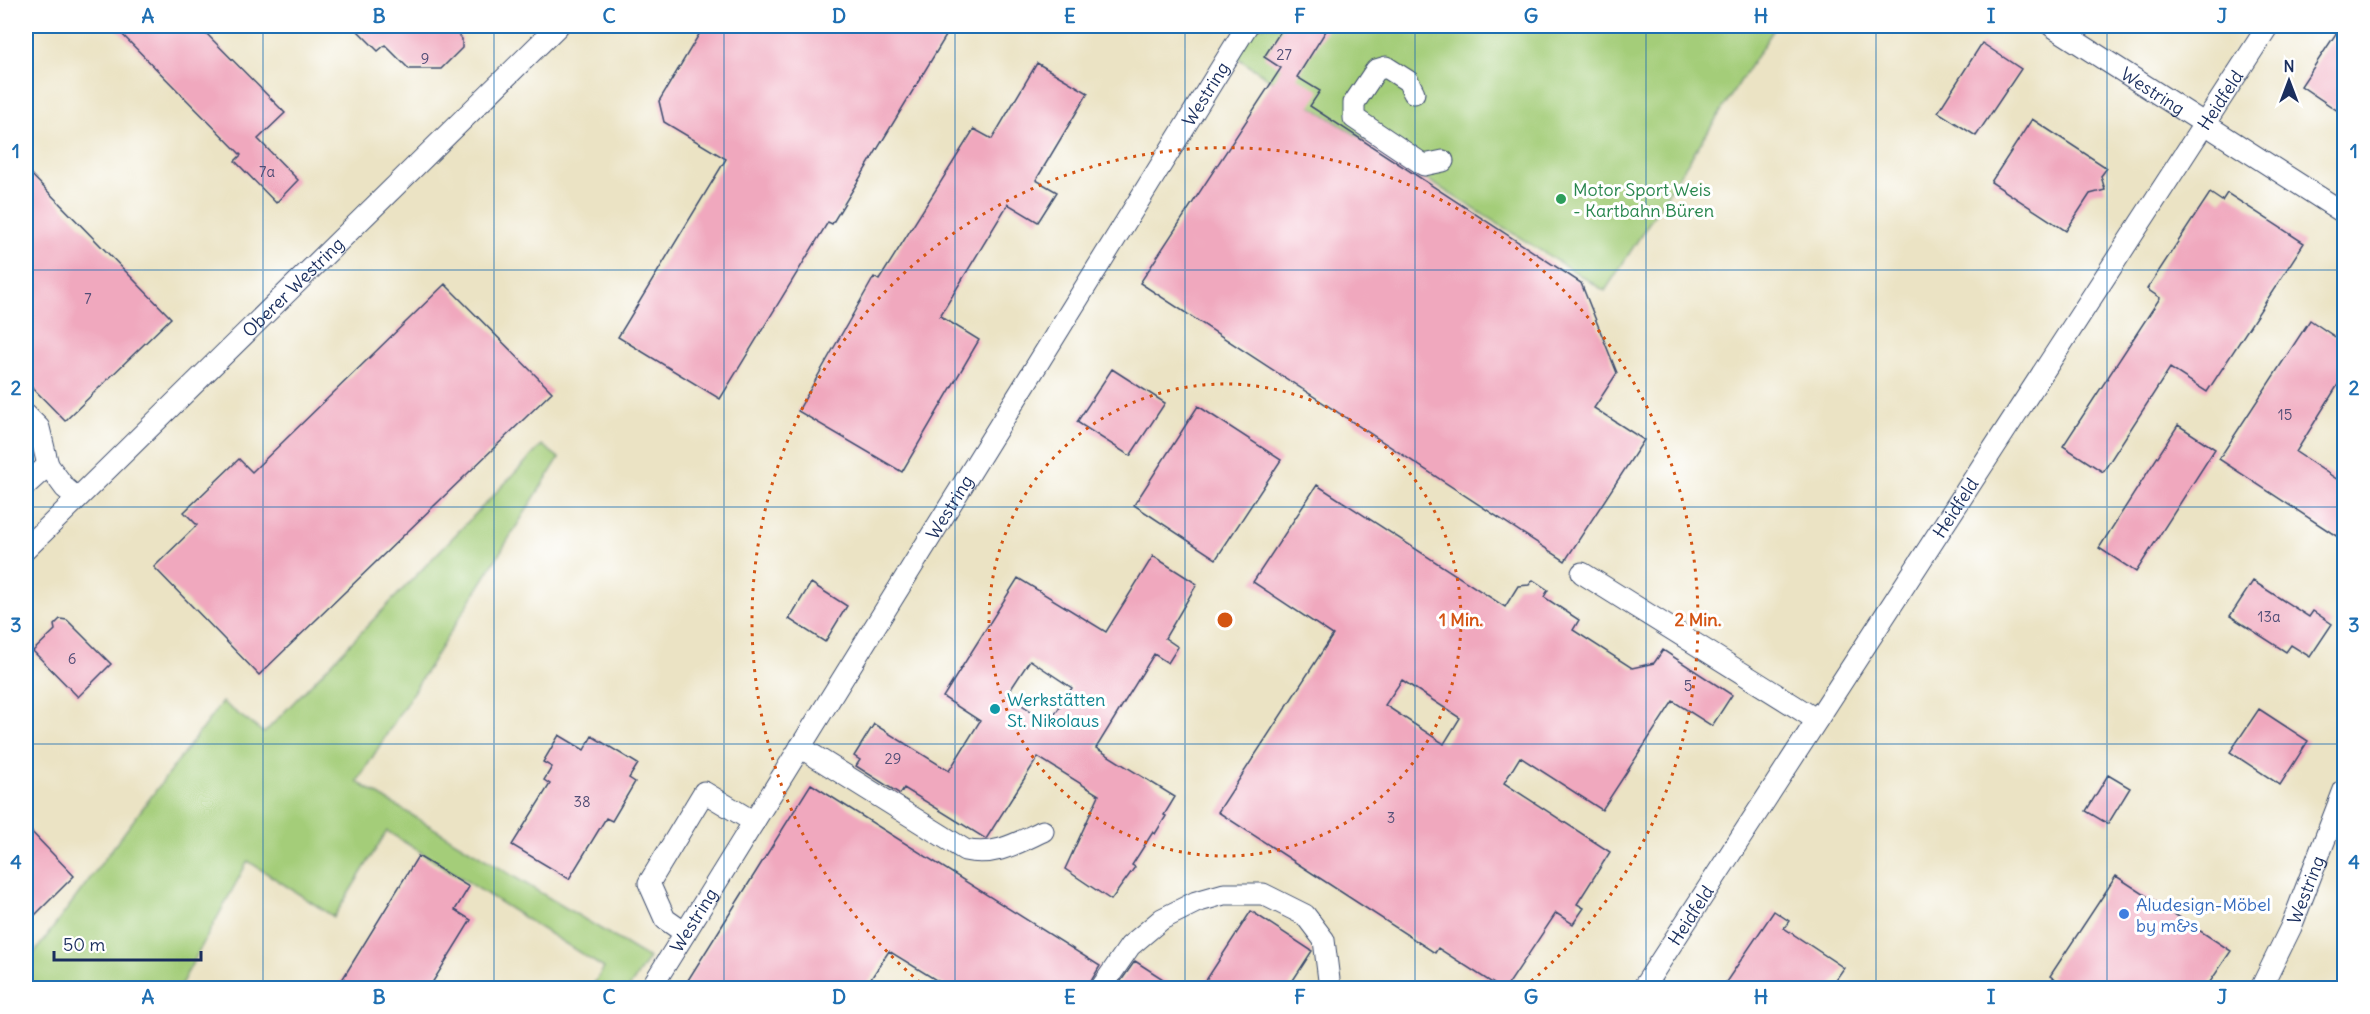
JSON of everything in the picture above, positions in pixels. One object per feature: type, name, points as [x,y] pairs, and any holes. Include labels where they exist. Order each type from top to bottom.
[{"type":"street","name":"Oberer Westring","points":[[26,549],[558,26]]},
{"type":"street","name":"Westring","points":[[651,988],[1247,26]]},
{"type":"street","name":"Westring","points":[[2052,26],[2344,213]]},
{"type":"street","name":"Heidfeld","points":[[1642,988],[2268,26]]},
{"type":"street","points":[[1414,93],[1408,81],[1386,67],[1376,70],[1354,103],[1354,118],[1424,165],[1443,161]]},
{"type":"street","points":[[27,418],[39,428],[48,465],[64,488],[77,498]]},
{"type":"street","points":[[26,485],[48,465]]},
{"type":"street","points":[[1582,573],[1817,720]]},
{"type":"street","points":[[800,747],[965,850],[987,853],[999,851],[1043,831]]},
{"type":"street","name":"Westring","points":[[2261,988],[2291,927],[2344,790]]},
{"type":"street","points":[[685,933],[665,919],[649,883],[704,792],[754,822]]},
{"type":"street","points":[[1101,988],[1130,946],[1162,919],[1196,902],[1224,894],[1263,894],[1305,915],[1324,940],[1330,988]]},
{"type":"green space","name":"Motor Sport Weis - Kartbahn Büren","points":[[1256,26],[1776,26],[1605,291],[1236,57]]},
{"type":"green space","points":[[542,445],[559,458],[357,782],[649,958],[629,988],[591,988],[604,968],[387,831],[334,917],[248,861],[179,988],[26,988],[26,964],[222,702],[264,733]]},
{"type":"building","points":[[114,26],[199,26],[285,113],[258,139],[298,180],[276,203],[235,161],[241,155]]},
{"type":"building","points":[[353,26],[441,26],[452,29],[462,39],[462,48],[441,69],[409,69],[385,45],[378,51]]},
{"type":"building","points":[[704,26],[952,26],[832,224],[828,222],[720,399],[618,337],[726,159],[664,122],[659,101]]},
{"type":"building","points":[[1284,26],[1329,26],[1297,77],[1320,91],[1310,106],[1581,283],[1617,373],[1594,408],[1644,440],[1565,561],[1140,283],[1281,68],[1264,57]]},
{"type":"building","points":[[2341,26],[2344,26],[2344,115],[2301,86]]},
{"type":"building","points":[[1982,43],[2021,69],[1976,136],[1938,112]]},
{"type":"building","points":[[1037,63],[1088,93],[1036,180],[1057,192],[1038,222],[1008,204],[940,316],[979,340],[902,472],[798,411],[874,277],[879,280],[974,129],[992,139]]},
{"type":"building","points":[[2032,119],[2107,168],[2101,176],[2105,190],[2090,194],[2066,231],[1991,182]]},
{"type":"building","points":[[26,169],[171,318],[65,421],[26,381]]},
{"type":"building","points":[[2210,193],[2222,201],[2227,193],[2304,243],[2207,392],[2170,368],[2103,472],[2063,446],[2160,298],[2147,289]]},
{"type":"building","points":[[445,284],[552,392],[259,675],[154,567],[197,525],[184,512],[239,459],[252,472]]},
{"type":"building","points":[[2310,320],[2344,343],[2344,375],[2296,452],[2344,484],[2344,541],[2219,459]]},
{"type":"building","points":[[1112,369],[1165,403],[1130,456],[1077,422]]},
{"type":"building","points":[[1198,406],[1281,460],[1216,559],[1134,505]]},
{"type":"building","points":[[2178,425],[2215,449],[2136,572],[2099,548]]},
{"type":"building","points":[[1317,485],[1505,607],[1518,586],[1529,585],[1533,580],[1548,590],[1544,597],[1579,620],[1573,630],[1632,668],[1654,663],[1663,650],[1732,695],[1712,726],[1673,701],[1602,810],[1520,757],[1504,783],[1610,852],[1577,904],[1584,908],[1573,924],[1556,913],[1506,988],[1500,988],[1438,948],[1435,953],[1218,812],[1333,635],[1253,582]],"holes":[[[1402,680],[1460,718],[1444,744],[1385,705]]]},
{"type":"building","name":"Werkstätten St. Nikolaus","points":[[1153,556],[1197,584],[1165,638],[1178,647],[1168,663],[1154,654],[1096,748],[1175,797],[1155,834],[1153,832],[1132,865],[1135,867],[1111,900],[1065,869],[1099,795],[1038,757],[986,839],[904,788],[900,794],[856,766],[860,760],[854,756],[874,724],[949,771],[980,721],[943,697],[1018,578],[1106,632]],"holes":[[[1030,660],[1072,688],[1049,723],[1007,695]]]},
{"type":"building","points":[[2253,581],[2309,617],[2313,611],[2332,624],[2310,657],[2291,645],[2286,652],[2230,616]]},
{"type":"building","points":[[811,583],[847,606],[825,642],[789,619]]},
{"type":"building","points":[[60,619],[67,620],[111,664],[78,697],[33,651],[55,630],[54,625]]},
{"type":"building","points":[[2259,709],[2308,741],[2280,785],[2230,752]]},
{"type":"building","points":[[559,735],[584,750],[592,736],[638,764],[629,778],[635,782],[612,821],[606,818],[569,879],[512,845],[550,784],[544,780],[552,767],[543,762]]},
{"type":"building","points":[[2108,775],[2130,788],[2108,824],[2086,811]]},
{"type":"building","points":[[811,784],[1100,966],[1088,988],[949,988],[889,951],[865,988],[683,988]]},
{"type":"building","points":[[26,826],[74,876],[26,924]]},
{"type":"building","points":[[418,856],[469,887],[455,910],[471,920],[429,988],[337,988]]},
{"type":"building","points":[[2116,876],[2231,951],[2206,988],[2068,988],[2050,976]]},
{"type":"building","points":[[1251,911],[1312,951],[1288,988],[1201,988]]},
{"type":"building","points":[[1774,911],[1789,921],[1784,928],[1844,968],[1830,988],[1722,988]]},
{"type":"building","points":[[1135,961],[1177,988],[1116,988]]},
{"type":"place","name":"Motor Sport Weis - Kartbahn Büren","points":[[1561,199]]},
{"type":"place","name":"Werkstätten St. Nikolaus","points":[[995,709]]},
{"type":"place","name":"Aludesign-Möbel by m&s","points":[[2124,914]]}]
